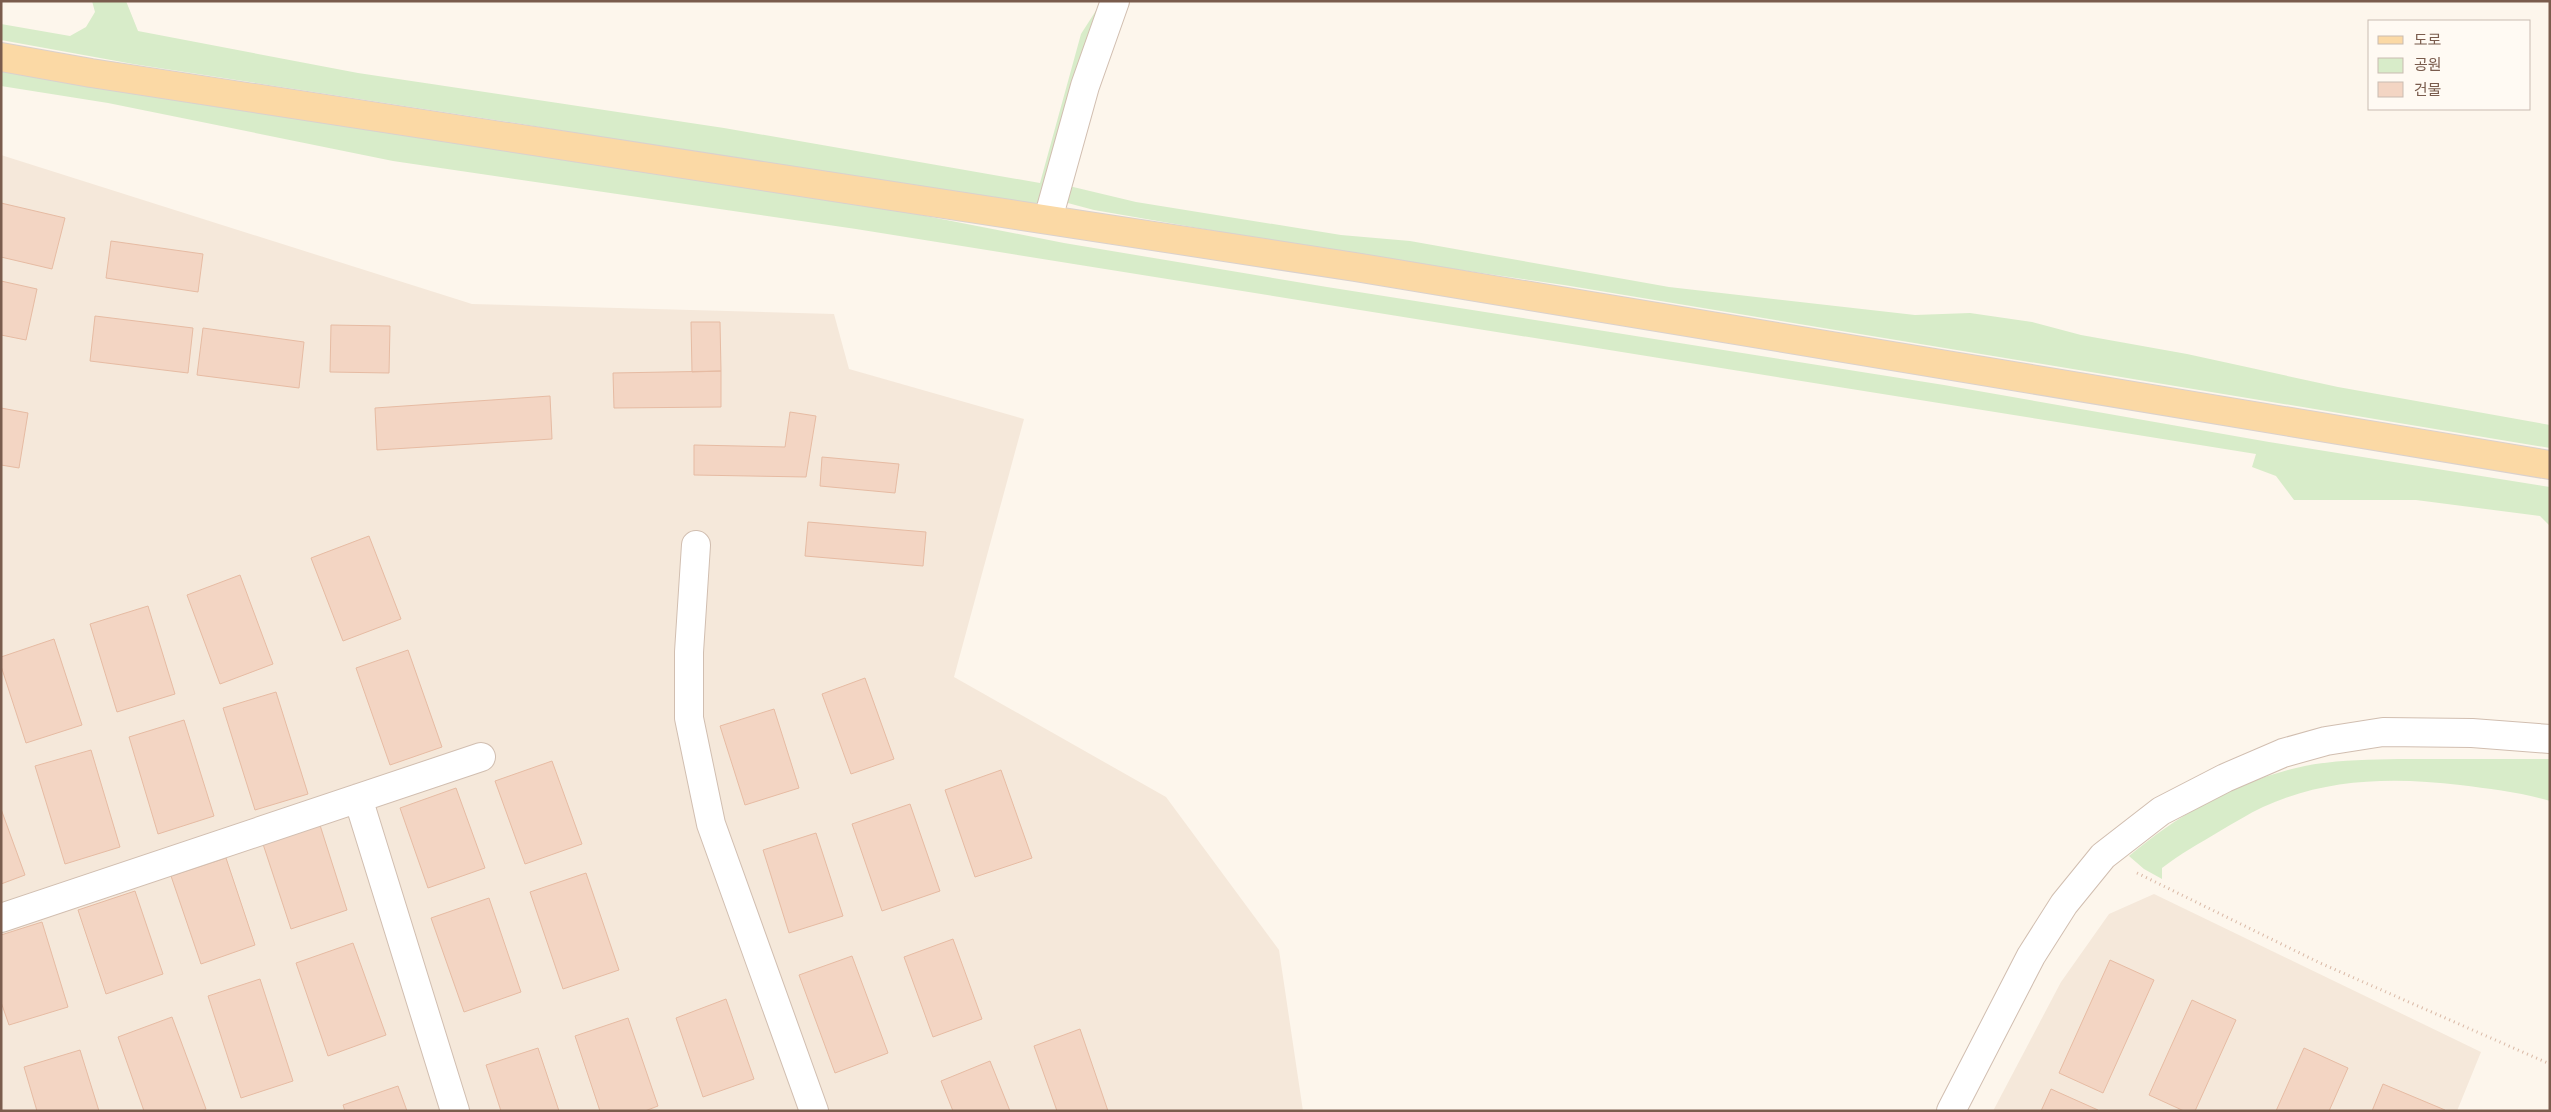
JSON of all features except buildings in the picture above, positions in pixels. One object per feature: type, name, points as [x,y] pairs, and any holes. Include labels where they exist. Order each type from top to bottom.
[{"type":"main road","points":[[1,57],[91,73],[1355,267],[2550,465]]},
{"type":"street","points":[[1048,219],[1085,86],[1115,1]]},
{"type":"street","points":[[696,545],[689,652],[689,718],[710,824],[814,1111]]},
{"type":"street","points":[[1951,1111],[2032,956],[2064,904],[2103,856],[2161,811],[2225,778],[2275,757],[2326,741],[2383,732],[2472,734],[2550,739]]},
{"type":"street","points":[[1,918],[481,757]]},
{"type":"street","points":[[358,798],[455,1111]]},
{"type":"path","points":[[2103,856],[2320,963],[2550,1064]]},
{"type":"shaded area","points":[[1,155],[472,304],[834,314],[849,369],[1024,419],[954,677],[1166,797],[1279,950],[1303,1111],[1,1111]]},
{"type":"shaded area","points":[[2154,894],[2481,1052],[2457,1111],[1993,1111],[2061,982],[2109,914]]},
{"type":"green space","points":[[92,1],[126,1],[138,31],[358,73],[724,128],[1040,183],[1081,34],[1100,1],[1108,1],[1041,211],[522,124],[133,64],[1,40],[1,24],[70,36],[86,27],[95,12]]},
{"type":"green space","points":[[1,67],[558,159],[885,208],[1064,243],[1327,287],[1944,385],[2269,442],[2550,487],[2550,526],[2540,516],[2416,500],[2294,500],[2276,476],[2252,467],[2256,454],[856,229],[393,161],[108,103],[1,86]]},
{"type":"green space","points":[[1069,186],[1136,202],[1341,235],[1410,241],[1669,287],[1915,315],[1970,313],[2032,322],[2081,335],[2187,354],[2338,387],[2550,425],[2550,448],[1564,285],[1338,252],[1094,210],[1064,202]]},
{"type":"green space","points":[[2398,759],[2550,759],[2550,801],[2505,791],[2435,782],[2385,781],[2335,785],[2287,797],[2263,807],[2169,863],[2162,868],[2162,879],[2144,869],[2129,856],[2187,814],[2207,802],[2250,782],[2273,774],[2321,763]]}]
